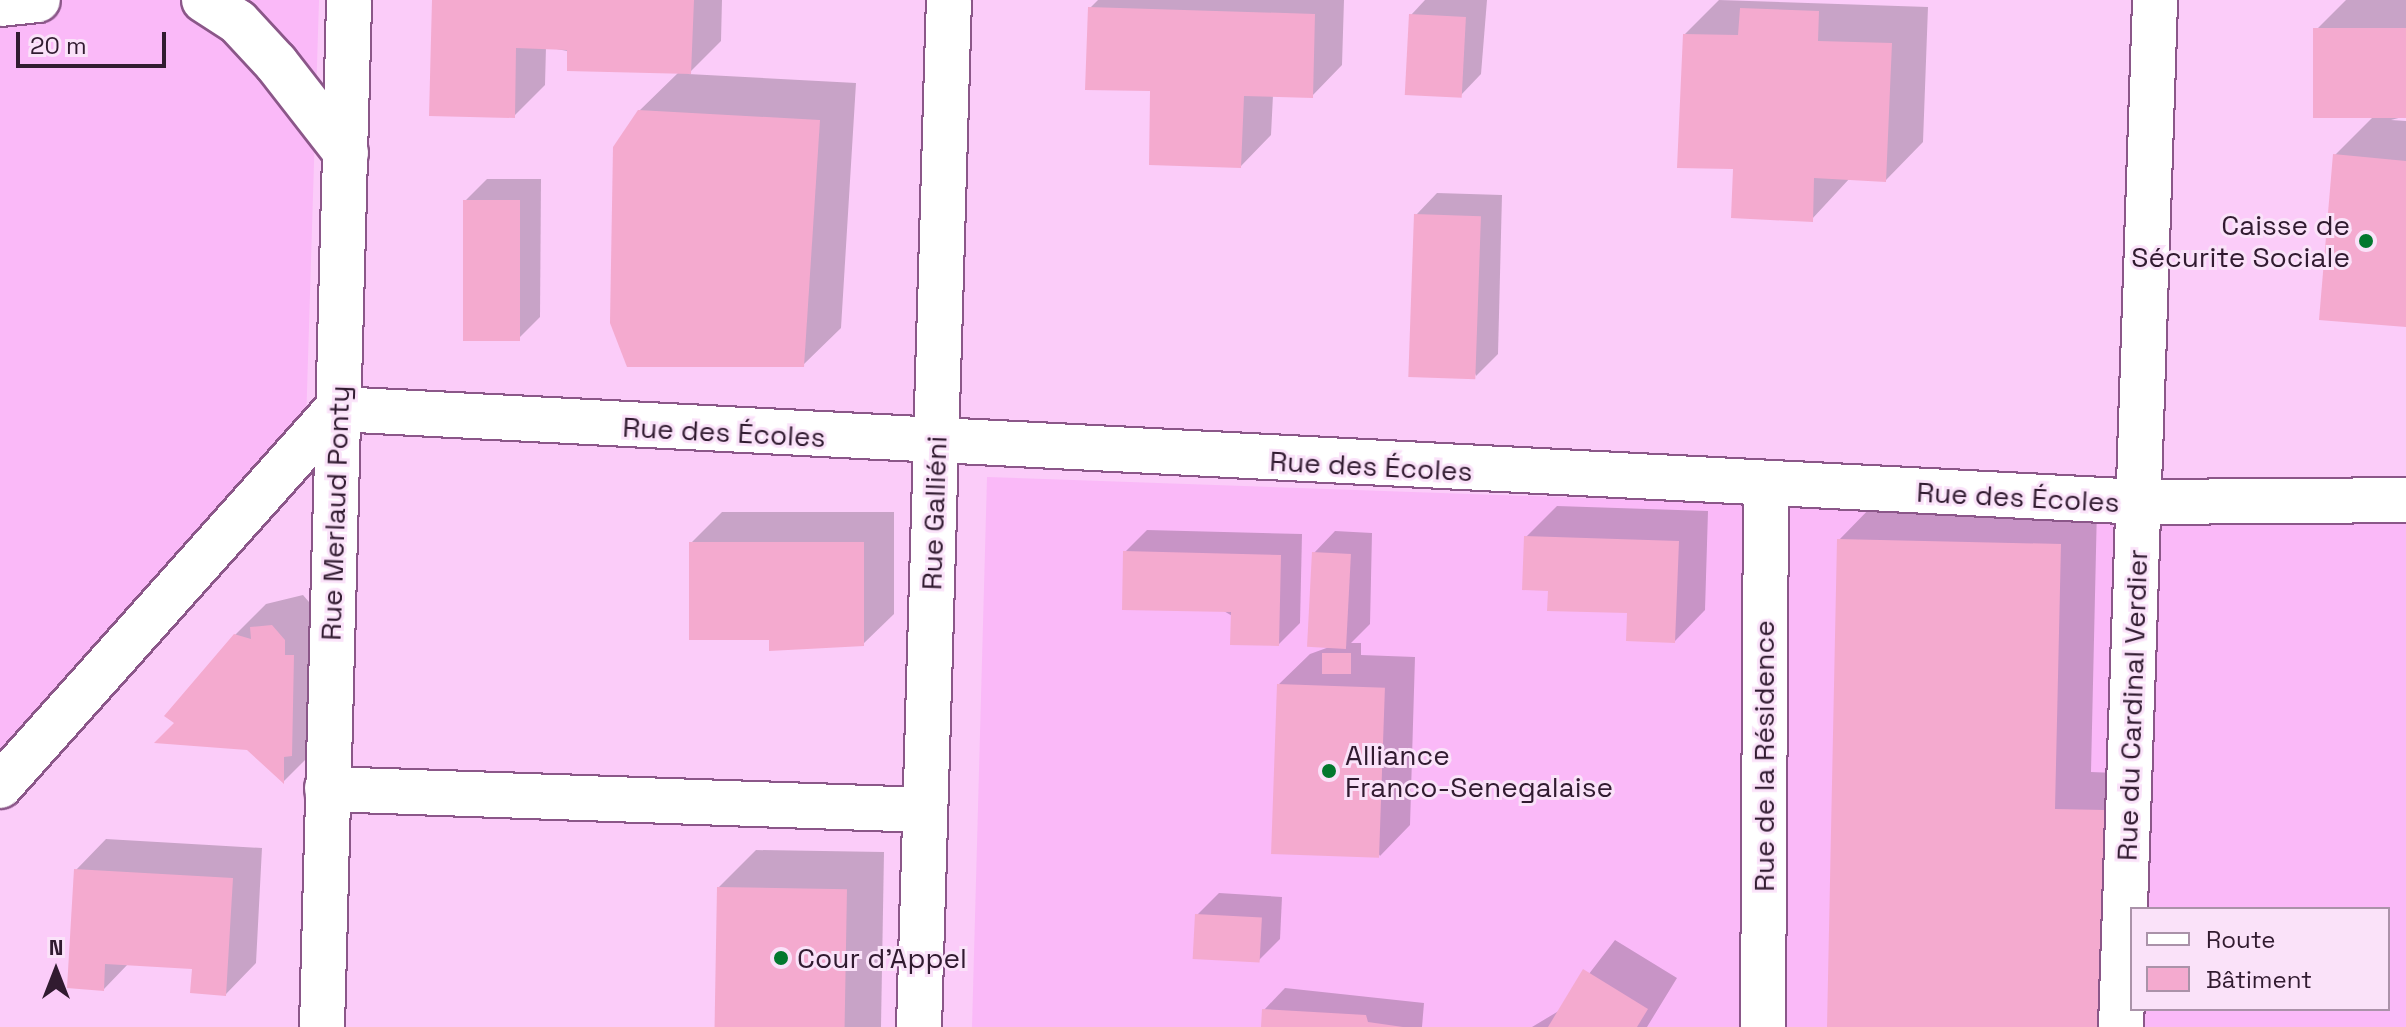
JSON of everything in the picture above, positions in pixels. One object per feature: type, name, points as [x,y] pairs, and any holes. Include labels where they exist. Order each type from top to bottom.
[{"type":"street","points":[[0,4],[38,0]]},
{"type":"street","points":[[204,0],[248,32],[319,111],[346,153]]},
{"type":"street","points":[[320,0],[347,63]]},
{"type":"street","name":"Rue Merlaud Ponty","points":[[322,1027],[349,0]]},
{"type":"street","name":"Rue Galliéni","points":[[919,1027],[949,0]]},
{"type":"street","name":"Rue du Cardinal Verdier","points":[[2121,1027],[2155,0]]},
{"type":"street","points":[[0,786],[337,409]]},
{"type":"street","name":"Rue des Écoles","points":[[337,409],[936,445],[1766,486],[2139,502],[2406,500]]},
{"type":"street","name":"Rue de la Résidence","points":[[1763,1027],[1766,486]]},
{"type":"street","points":[[327,789],[925,810]]},
{"type":"shaded area","points":[[0,0],[319,0],[306,424],[0,759]]},
{"type":"shaded area","points":[[987,477],[2182,519],[2406,517],[2406,1027],[972,1027]]},
{"type":"building","points":[[432,0],[694,0],[691,74],[567,71],[567,50],[516,48],[515,118],[429,116]]},
{"type":"building","points":[[1088,7],[1315,14],[1313,98],[1244,96],[1241,168],[1149,165],[1150,91],[1085,90]]},
{"type":"building","points":[[1740,8],[1819,11],[1818,41],[1892,43],[1886,182],[1814,178],[1813,222],[1731,218],[1733,169],[1677,168],[1683,34],[1738,35]]},
{"type":"building","points":[[1409,14],[1466,17],[1462,98],[1405,95]]},
{"type":"building","points":[[2313,28],[2406,28],[2406,118],[2313,118]]},
{"type":"building","points":[[638,110],[820,120],[804,367],[627,367],[610,323],[613,147]]},
{"type":"building","name":"Caisse de Sécurite Sociale","points":[[2333,154],[2406,161],[2406,327],[2319,320]]},
{"type":"building","points":[[463,200],[520,200],[520,341],[463,341]]},
{"type":"building","points":[[1414,214],[1481,216],[1475,379],[1408,377]]},
{"type":"building","points":[[1524,536],[1679,541],[1675,643],[1626,641],[1627,613],[1547,611],[1548,591],[1522,590]]},
{"type":"building","points":[[1837,539],[2061,544],[2055,809],[2105,810],[2099,1027],[1827,1027]]},
{"type":"building","points":[[689,542],[864,542],[864,646],[769,651],[769,640],[689,640]]},
{"type":"building","points":[[1123,551],[1281,555],[1279,646],[1230,645],[1231,612],[1122,610]]},
{"type":"building","points":[[1312,552],[1351,554],[1346,649],[1307,647]]},
{"type":"building","points":[[272,625],[285,640],[285,655],[294,655],[292,756],[284,757],[284,784],[247,750],[154,743],[174,723],[164,716],[234,634],[251,639],[250,627]]},
{"type":"building","points":[[1322,653],[1351,653],[1351,674],[1322,674]]},
{"type":"building","name":"Alliance Franco-Senegalaise","points":[[1277,684],[1385,688],[1379,858],[1271,854]]},
{"type":"building","points":[[74,869],[233,878],[226,996],[190,993],[192,969],[105,964],[104,991],[67,988]]},
{"type":"building","name":"Cour d'Appel","points":[[717,887],[847,889],[845,1027],[715,1027]]},
{"type":"building","points":[[1195,914],[1262,918],[1260,962],[1193,959]]},
{"type":"building","points":[[1583,969],[1648,1009],[1637,1027],[1548,1027]]},
{"type":"building","points":[[1262,1009],[1366,1015],[1368,1022],[1403,1027],[1261,1027]]},
{"type":"place","name":"Caisse de Sécurite Sociale","points":[[2366,241]]},
{"type":"place","name":"Alliance Franco-Senegalaise","points":[[1329,771]]},
{"type":"place","name":"Cour d'Appel","points":[[781,958]]}]
